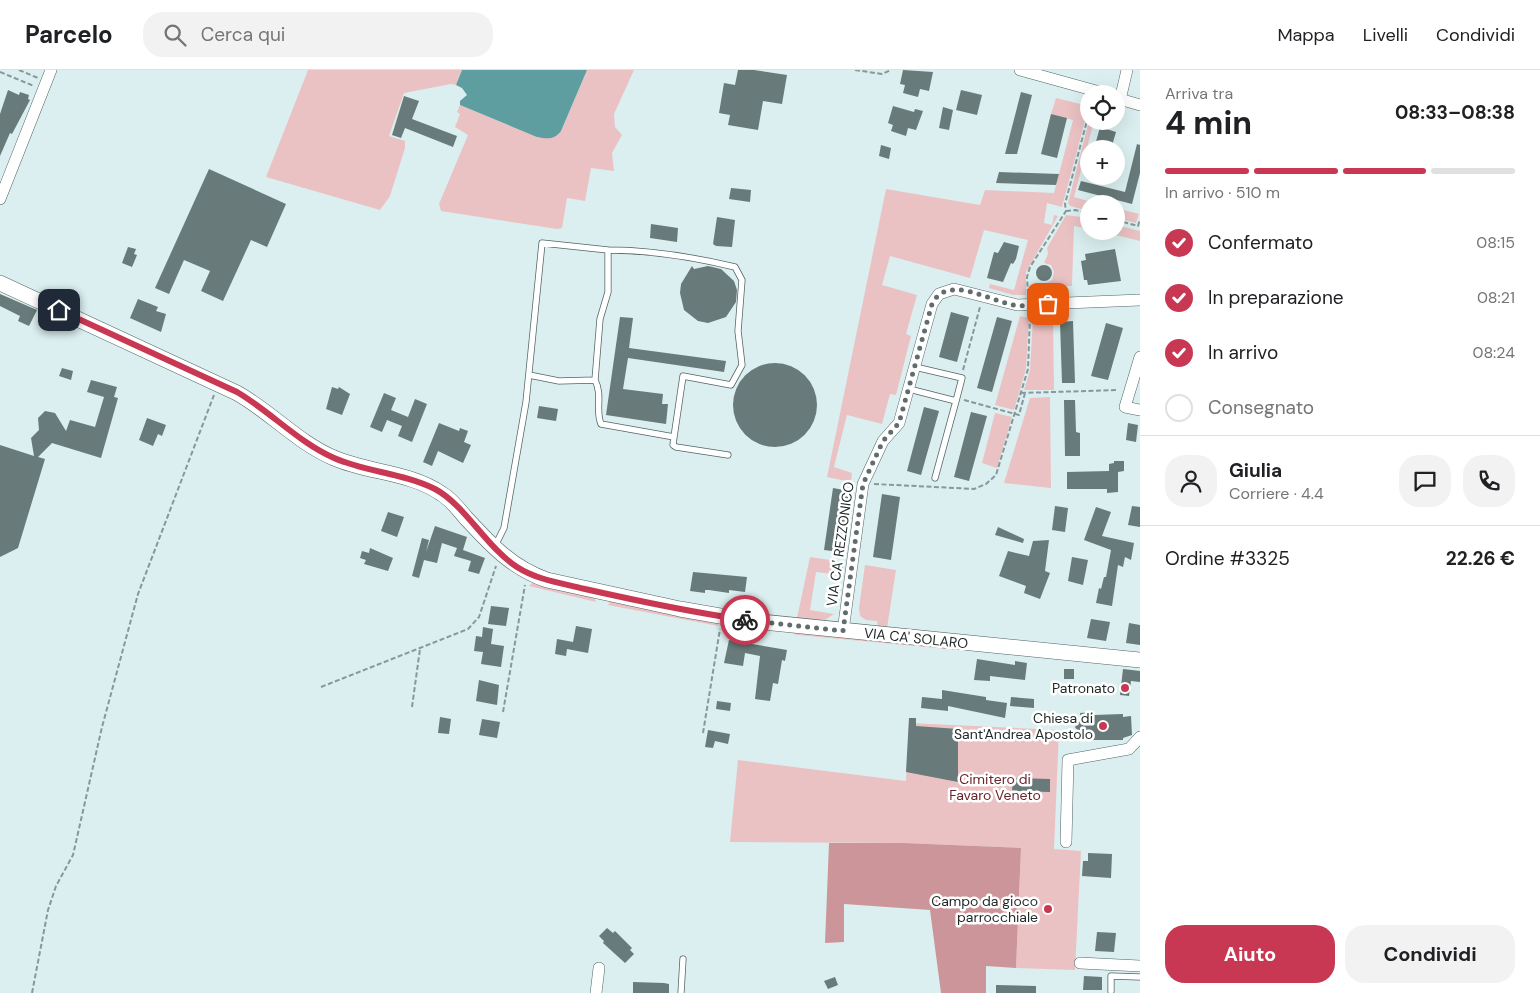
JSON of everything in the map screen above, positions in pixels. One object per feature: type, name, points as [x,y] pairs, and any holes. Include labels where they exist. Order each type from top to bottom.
[{"type":"street","points":[[0,199],[51,70]]},
{"type":"street","points":[[1020,70],[1080,87]]},
{"type":"street","points":[[1122,85],[1127,70]]},
{"type":"street","points":[[1125,101],[1140,105]]},
{"type":"street","name":"VIA CA' SOLARO","points":[[0,283],[219,384],[263,408],[325,454],[345,462],[411,480],[444,495],[497,551],[527,572],[603,593],[722,617],[843,631],[1140,660]]},
{"type":"street","name":"VIA CA' REZZONICO","points":[[843,631],[863,484],[883,441],[897,427],[932,304],[943,291],[960,290],[1012,304],[1030,305],[1140,300]]},
{"type":"street","points":[[1140,357],[1125,406],[1140,410]]},
{"type":"street","points":[[1066,842],[1068,760],[1128,748],[1140,737]]},
{"type":"street","points":[[1080,964],[1140,966]]},
{"type":"street","points":[[596,993],[599,968]]},
{"type":"lane","points":[[497,551],[504,528],[528,375],[542,244],[608,250],[646,250],[698,258],[735,267],[742,280],[738,331],[742,365],[731,385],[683,376],[673,445],[676,448],[728,455]]},
{"type":"lane","points":[[608,250],[608,292],[600,319],[595,380],[600,390],[599,420],[601,424],[674,438]]},
{"type":"lane","points":[[915,367],[962,378],[935,478]]},
{"type":"lane","points":[[528,375],[559,381],[595,380]]},
{"type":"lane","points":[[909,389],[956,401]]},
{"type":"lane","points":[[681,993],[683,959]]},
{"type":"lane","points":[[1111,991],[1111,976],[1140,977]]},
{"type":"path","points":[[20,70],[45,86]]},
{"type":"path","points":[[855,70],[882,74],[892,70]]},
{"type":"path","points":[[0,72],[45,86]]},
{"type":"path","points":[[871,486],[876,483],[967,489],[980,487],[990,480],[999,469],[1028,369],[1030,305],[1026,277],[1030,267],[1066,211],[1065,204],[1085,130]]},
{"type":"path","points":[[1066,211],[1080,211]]},
{"type":"path","points":[[1125,222],[1139,226],[1140,219]]},
{"type":"path","points":[[961,378],[980,307]]},
{"type":"path","points":[[32,993],[48,910],[53,893],[73,855],[84,798],[138,594],[219,384]]},
{"type":"path","points":[[1021,393],[1130,389]]},
{"type":"path","points":[[964,400],[1019,415],[1025,393]]},
{"type":"path","points":[[321,687],[420,649],[473,625],[479,617],[497,551]]},
{"type":"path","points":[[503,712],[527,572]]},
{"type":"path","points":[[703,733],[722,617]]},
{"type":"path","points":[[412,707],[420,649]]},
{"type":"green space","points":[[308,70],[462,70],[456,85],[451,84],[404,93],[389,136],[405,141],[405,148],[390,196],[380,210],[266,177]]},
{"type":"green space","points":[[587,70],[634,70],[614,114],[615,127],[622,135],[612,153],[614,171],[591,168],[585,201],[567,198],[562,228],[557,229],[441,211],[439,204],[468,135],[455,127],[460,114],[457,112],[460,105],[510,126],[561,131]]},
{"type":"green space","points":[[1056,98],[1080,104],[1080,130],[1083,130],[1062,207],[1047,203],[1044,223],[1052,225],[1054,215],[1058,216],[1026,272],[1026,295],[1013,295],[989,288],[990,284],[1014,290],[1028,240],[984,230],[970,278],[890,256],[882,285],[917,295],[906,334],[911,336],[896,395],[890,394],[882,424],[847,415],[834,467],[852,473],[851,482],[827,477],[886,189],[980,205],[985,190],[1054,193],[1073,120],[1051,114]]},
{"type":"green space","points":[[1087,130],[1092,130],[1089,140],[1084,140]]},
{"type":"green space","points":[[1080,156],[1080,174],[1074,197],[1080,199],[1080,209],[1070,206],[1068,203]]},
{"type":"green space","points":[[1125,210],[1139,214],[1136,223],[1125,220]]},
{"type":"green space","points":[[1066,215],[1080,217],[1080,227],[1074,226],[1072,286],[1044,286],[1044,284],[1052,280],[1054,272],[1051,265],[1044,263],[1048,254],[1047,248]]},
{"type":"green space","points":[[1125,227],[1140,231],[1140,241],[1125,237]]},
{"type":"green space","points":[[1020,316],[1029,318],[1026,369],[1014,410],[995,405]]},
{"type":"green space","points":[[1033,317],[1053,317],[1054,390],[1024,390],[1030,370]]},
{"type":"green space","points":[[1050,397],[1051,488],[1004,483],[1030,398]]},
{"type":"green space","points":[[995,413],[1012,417],[997,468],[982,463]]},
{"type":"green space","points":[[810,557],[844,562],[842,575],[816,572],[810,610],[834,614],[825,620],[797,618]]},
{"type":"green space","points":[[865,565],[896,570],[887,628],[878,627],[877,621],[866,620],[860,616],[859,608]]},
{"type":"green space","points":[[532,583],[593,596],[596,602],[529,586]]},
{"type":"green space","points":[[611,600],[718,623],[718,626],[608,605]]},
{"type":"green space","points":[[794,632],[958,647],[958,650],[798,635],[793,634]]},
{"type":"green space","name":"Cimitero di Favaro Veneto","points":[[909,723],[1059,730],[1054,849],[1081,851],[1075,970],[1016,968],[1021,848],[904,843],[730,842],[738,760],[906,781]]},
{"type":"shaded area","points":[[829,843],[904,843],[1021,848],[1016,968],[986,966],[986,993],[941,993],[930,910],[844,904],[844,942],[825,943]]},
{"type":"water","points":[[462,70],[587,70],[561,131],[556,136],[548,138],[537,137],[460,105],[460,101],[467,95],[462,88],[456,85]]},
{"type":"building","points":[[738,70],[754,70],[787,75],[782,104],[763,101],[758,130],[728,125],[730,115],[719,113],[724,83],[735,85]]},
{"type":"building","points":[[903,70],[933,72],[929,91],[920,89],[918,97],[903,93],[905,85],[900,84]]},
{"type":"building","points":[[8,90],[19,95],[20,92],[29,95],[28,99],[30,100],[12,134],[10,133],[0,156],[0,114]]},
{"type":"building","points":[[961,90],[982,95],[977,115],[956,110]]},
{"type":"building","points":[[1021,92],[1032,95],[1017,154],[1005,154]]},
{"type":"building","points":[[404,96],[419,101],[412,119],[457,136],[453,147],[405,128],[401,138],[392,135]]},
{"type":"building","points":[[893,106],[914,112],[915,109],[923,111],[916,130],[908,128],[906,136],[891,131],[893,125],[888,123]]},
{"type":"building","points":[[943,107],[953,110],[949,130],[939,128]]},
{"type":"building","points":[[1051,114],[1067,118],[1057,158],[1041,154]]},
{"type":"building","points":[[1099,130],[1116,132],[1114,140],[1096,140]]},
{"type":"building","points":[[1137,144],[1140,145],[1140,173],[1132,204],[1125,202],[1125,195],[1097,195],[1078,190],[1080,184],[1097,185],[1125,192]]},
{"type":"building","points":[[881,145],[891,148],[889,159],[879,156]]},
{"type":"building","points":[[209,169],[286,204],[267,247],[251,240],[223,301],[201,291],[210,271],[184,260],[169,294],[155,288]]},
{"type":"building","points":[[999,172],[1059,174],[1056,185],[996,183]]},
{"type":"building","points":[[731,188],[751,190],[750,202],[729,199]]},
{"type":"building","points":[[717,217],[735,220],[732,247],[716,246],[713,244]]},
{"type":"building","points":[[651,224],[678,228],[677,242],[650,238]]},
{"type":"building","points":[[1004,242],[1019,246],[1016,259],[1013,264],[1011,263],[1003,282],[987,278],[994,252],[998,253]]},
{"type":"building","points":[[128,247],[136,249],[134,254],[137,255],[132,267],[122,263]]},
{"type":"building","points":[[1115,249],[1121,281],[1088,285],[1087,280],[1084,280],[1081,261],[1086,260],[1085,254]]},
{"type":"building","points":[[1041,265],[1047,265],[1052,270],[1050,279],[1041,281],[1036,276],[1036,270]]},
{"type":"building","points":[[692,266],[694,269],[708,266],[721,269],[734,281],[737,290],[736,302],[726,317],[708,323],[698,321],[684,310],[680,293],[681,284]]},
{"type":"building","points":[[0,294],[37,310],[29,326],[18,321],[20,316],[0,306]]},
{"type":"building","points":[[138,299],[158,307],[156,311],[166,314],[161,332],[130,318]]},
{"type":"building","points":[[951,312],[969,317],[957,362],[939,357]]},
{"type":"building","points":[[620,317],[633,318],[629,348],[726,361],[724,372],[628,358],[623,389],[663,394],[662,404],[668,404],[666,424],[606,415]]},
{"type":"building","points":[[997,317],[1012,321],[992,392],[977,388]]},
{"type":"building","points":[[1073,321],[1075,383],[1062,383],[1060,322]]},
{"type":"building","points":[[1106,323],[1123,328],[1108,380],[1091,376]]},
{"type":"building","points":[[775,363],[791,366],[805,375],[814,389],[817,405],[814,421],[805,435],[791,444],[775,447],[759,444],[745,435],[736,421],[733,405],[736,389],[745,375],[759,366]]},
{"type":"building","points":[[62,368],[73,371],[71,380],[59,376]]},
{"type":"building","points":[[91,380],[117,387],[114,397],[118,398],[101,458],[52,443],[38,457],[45,459],[18,548],[0,557],[0,445],[34,456],[31,438],[39,430],[38,418],[45,411],[55,413],[66,431],[70,420],[95,427],[104,397],[87,392]]},
{"type":"building","points":[[332,387],[338,389],[339,387],[350,394],[342,415],[326,409]]},
{"type":"building","points":[[384,393],[396,398],[391,410],[408,417],[415,399],[427,404],[412,442],[398,436],[402,426],[387,420],[382,432],[370,427]]},
{"type":"building","points":[[1064,400],[1075,400],[1076,432],[1080,433],[1080,456],[1065,456]]},
{"type":"building","points":[[539,406],[558,409],[556,421],[537,418]]},
{"type":"building","points":[[924,407],[939,411],[921,475],[907,471]]},
{"type":"building","points":[[971,412],[987,416],[969,481],[954,477]]},
{"type":"building","points":[[147,418],[166,425],[162,436],[158,434],[153,446],[139,440]]},
{"type":"building","points":[[439,423],[459,431],[460,428],[468,431],[464,442],[471,445],[463,463],[438,451],[432,466],[423,462]]},
{"type":"building","points":[[1128,423],[1138,425],[1136,442],[1126,440]]},
{"type":"building","points":[[1114,461],[1124,461],[1124,471],[1118,472],[1118,492],[1107,493],[1107,489],[1067,489],[1067,472],[1109,471],[1109,464],[1114,463]]},
{"type":"building","points":[[833,488],[849,491],[840,552],[824,550]]},
{"type":"building","points":[[882,494],[900,497],[891,560],[873,557]]},
{"type":"building","points":[[1055,506],[1068,508],[1065,532],[1052,530]]},
{"type":"building","points":[[1132,506],[1140,507],[1140,527],[1128,525]]},
{"type":"building","points":[[1096,507],[1111,512],[1102,536],[1134,543],[1131,560],[1125,557],[1123,567],[1118,565],[1112,606],[1096,603],[1099,588],[1101,589],[1104,577],[1106,577],[1111,550],[1084,540]]},
{"type":"building","points":[[388,512],[404,517],[397,537],[381,531]]},
{"type":"building","points":[[435,526],[467,537],[463,550],[485,558],[479,574],[468,571],[471,561],[454,556],[457,548],[442,543],[437,563],[424,560],[419,578],[412,576],[422,538],[429,540],[426,552]]},
{"type":"building","points":[[998,527],[1024,539],[1023,543],[995,535]]},
{"type":"building","points":[[1049,540],[1045,571],[1050,573],[1040,599],[1024,593],[1026,586],[999,576],[1008,551],[1029,556],[1033,541]]},
{"type":"building","points":[[370,548],[393,558],[388,571],[364,564],[366,560],[360,558],[362,551],[369,553]]},
{"type":"building","points":[[1072,557],[1088,560],[1083,585],[1068,581]]},
{"type":"building","points":[[693,572],[747,577],[745,592],[729,590],[729,593],[705,590],[705,593],[690,591]]},
{"type":"building","points":[[491,606],[509,608],[506,626],[488,624]]},
{"type":"building","points":[[1091,619],[1110,622],[1106,641],[1087,638]]},
{"type":"building","points":[[1129,623],[1140,625],[1140,645],[1126,643]]},
{"type":"building","points":[[576,626],[592,629],[588,653],[567,649],[566,656],[555,654],[557,639],[573,642]]},
{"type":"building","points":[[483,627],[493,629],[491,644],[504,646],[501,667],[481,664],[483,652],[474,651],[476,636],[482,637]]},
{"type":"building","points":[[729,640],[787,650],[785,661],[782,660],[778,684],[773,683],[770,701],[755,699],[760,656],[745,653],[743,666],[724,663]]},
{"type":"building","points":[[977,659],[1015,665],[1015,661],[1027,663],[1025,680],[990,676],[990,681],[974,680]]},
{"type":"building","points":[[1064,669],[1074,669],[1074,679],[1064,679]]},
{"type":"building","name":"Patronato","points":[[1123,669],[1140,671],[1140,682],[1131,681],[1129,696],[1120,695]]},
{"type":"building","points":[[479,680],[499,685],[497,705],[476,701]]},
{"type":"building","points":[[942,690],[986,697],[986,700],[1007,703],[1005,718],[948,706],[948,711],[921,708],[922,697],[942,699]]},
{"type":"building","points":[[1011,697],[1034,699],[1034,708],[1010,706]]},
{"type":"building","points":[[717,701],[731,703],[730,711],[716,709]]},
{"type":"building","name":"Chiesa di Sant'Andrea Apostolo","points":[[1094,712],[1094,715],[1123,714],[1123,717],[1131,716],[1132,735],[1123,738],[1123,740],[1080,740],[1080,734],[1075,727],[1081,719],[1080,713]]},
{"type":"building","points":[[440,717],[451,719],[449,734],[438,733]]},
{"type":"building","points":[[909,718],[916,718],[916,726],[958,729],[958,782],[906,772]]},
{"type":"building","points":[[482,719],[500,722],[497,738],[479,735]]},
{"type":"building","points":[[708,730],[730,734],[728,744],[715,741],[713,748],[705,747]]},
{"type":"building","points":[[1013,778],[1050,779],[1050,792],[1012,791]]},
{"type":"building","points":[[1088,853],[1112,854],[1111,878],[1082,876],[1083,861],[1088,861]]},
{"type":"building","points":[[607,928],[613,933],[615,931],[632,948],[630,950],[634,954],[625,963],[603,943],[604,941],[599,936]]},
{"type":"building","points":[[1097,932],[1116,933],[1114,952],[1095,951]]},
{"type":"building","points":[[1084,976],[1102,977],[1102,990],[1083,990]]},
{"type":"building","points":[[835,977],[838,985],[828,989],[824,981]]},
{"type":"building","points":[[633,982],[669,984],[669,993],[633,993]]},
{"type":"building","points":[[996,985],[1036,986],[1036,993],[996,993]]},
{"type":"way so far","points":[[745,620],[843,631],[863,484],[883,441],[899,423],[932,304],[939,294],[948,289],[954,289],[1017,305],[1048,304]]},
{"type":"place","name":"Patronato","points":[[1125,688]]},
{"type":"place","name":"Chiesa di Sant'Andrea Apostolo","points":[[1103,726]]},
{"type":"place","name":"Campo da gioco parrocchiale","points":[[1048,909]]},
{"type":"route","points":[[59,310],[237,392],[263,408],[307,443],[335,459],[411,480],[435,489],[453,504],[494,548],[516,566],[527,572],[546,580],[603,593],[745,620]]}]
